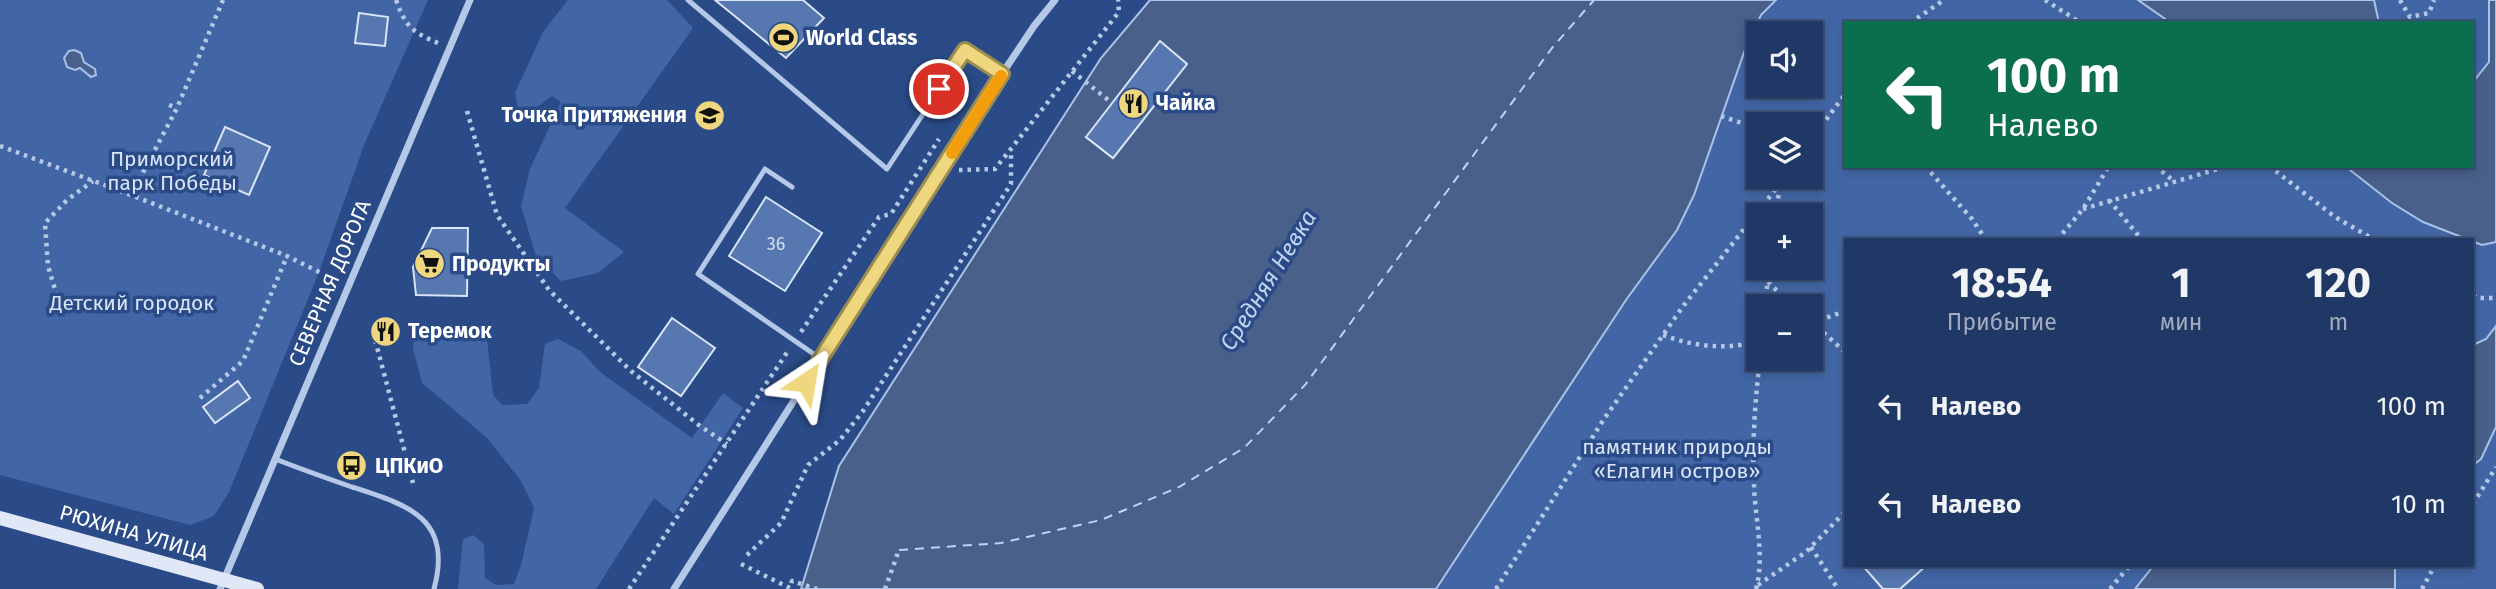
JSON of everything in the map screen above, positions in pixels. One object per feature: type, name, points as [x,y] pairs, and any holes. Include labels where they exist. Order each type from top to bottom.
[{"type":"street","name":"СЕВЕРНАЯ ДОРОГА","points":[[221,584],[470,0]]},
{"type":"street","points":[[674,589],[1002,74],[1055,0]]},
{"type":"street","name":"РЮХИНА УЛИЦА","points":[[0,518],[221,584],[257,589]]},
{"type":"lane","points":[[688,0],[887,169],[965,50],[1002,74]]},
{"type":"lane","points":[[792,187],[765,169],[698,274],[821,359]]},
{"type":"lane","points":[[275,459],[402,503],[424,519],[437,543],[439,571],[434,589]]},
{"type":"path","points":[[131,195],[177,108],[223,0]]},
{"type":"path","points":[[396,0],[402,18],[413,32],[448,48]]},
{"type":"path","points":[[940,171],[995,169],[1119,12],[1118,0]]},
{"type":"path","points":[[1913,21],[1944,0]]},
{"type":"path","points":[[2045,0],[2078,21]]},
{"type":"path","points":[[2400,0],[2410,17],[2429,13],[2434,0]]},
{"type":"path","points":[[1072,71],[1112,103]]},
{"type":"path","points":[[1823,124],[1844,96]]},
{"type":"path","points":[[169,105],[177,108]]},
{"type":"path","points":[[467,111],[497,215],[549,290],[631,371],[727,444]]},
{"type":"path","points":[[1721,116],[1746,125]]},
{"type":"path","points":[[629,589],[879,218],[891,214],[943,134]]},
{"type":"path","points":[[0,146],[286,256],[325,275]]},
{"type":"path","points":[[747,555],[781,523],[808,465],[840,440],[863,411],[1011,184],[1011,149]]},
{"type":"path","points":[[1927,168],[1972,219],[1985,238]]},
{"type":"path","points":[[2059,238],[2083,209],[2108,168]]},
{"type":"path","points":[[2158,168],[2175,182]]},
{"type":"path","points":[[2083,209],[2221,168]]},
{"type":"path","points":[[2272,168],[2335,217],[2372,238]]},
{"type":"path","points":[[57,296],[48,265],[45,223],[67,200],[93,181]]},
{"type":"path","points":[[1496,589],[1604,419],[1663,335],[1776,189]]},
{"type":"path","points":[[2109,200],[2140,238]]},
{"type":"path","points":[[200,398],[243,360],[286,256]]},
{"type":"path","points":[[1766,294],[1768,282]]},
{"type":"path","points":[[1768,282],[1780,294]]},
{"type":"path","points":[[2474,297],[2496,298]]},
{"type":"path","points":[[1823,318],[1844,312]]},
{"type":"path","points":[[373,332],[413,483]]},
{"type":"path","points":[[1823,332],[1844,351]]},
{"type":"path","points":[[1663,335],[1709,346],[1727,347],[1746,343]]},
{"type":"path","points":[[1757,587],[1759,555],[1754,409],[1759,371]]},
{"type":"path","points":[[2474,502],[2496,467]]},
{"type":"path","points":[[1757,587],[1811,547],[1844,513]]},
{"type":"path","points":[[1811,547],[1838,589]]},
{"type":"path","points":[[885,589],[899,550]]},
{"type":"path","points":[[741,564],[790,588],[792,581],[817,589]]},
{"type":"path","points":[[2110,589],[2128,567]]},
{"type":"path","points":[[2422,589],[2434,567]]},
{"type":"green space","name":"Приморский парк Победы","points":[[0,0],[428,0],[364,145],[319,272],[229,492],[214,516],[190,525],[0,475]]},
{"type":"green space","points":[[568,0],[667,0],[693,28],[565,208],[624,252],[598,273],[561,281],[536,256],[521,206],[530,169],[561,102],[552,96],[533,110],[519,112],[515,93],[543,32]]},
{"type":"green space","name":"памятник природы «Елагин остров»","points":[[1776,0],[2496,0],[2496,589],[1436,589],[1626,300],[1677,230],[1694,195],[1746,47],[1746,98],[1823,98],[1823,21],[1758,21]]},
{"type":"green space","points":[[434,325],[475,326],[487,339],[493,395],[502,405],[527,404],[539,388],[545,344],[558,339],[581,351],[600,372],[692,438],[723,393],[743,408],[674,514],[654,498],[596,589],[458,589],[463,539],[473,535],[484,544],[485,578],[496,585],[514,584],[534,508],[521,481],[487,438],[422,383],[413,348],[415,334]]},
{"type":"water","name":"Средняя Невка","points":[[1150,0],[1776,0],[1758,21],[1746,21],[1746,47],[1694,195],[1677,230],[1626,300],[1436,589],[801,589],[839,466],[1101,58]],"holes":[[[1187,64],[1113,158],[1086,137]]]},
{"type":"water","points":[[2138,0],[2374,0],[2379,21],[2168,21]]},
{"type":"water","points":[[2489,0],[2496,0],[2496,242],[2482,245],[2474,242],[2474,238],[2464,238],[2423,222],[2392,203],[2348,168],[2474,168],[2474,81],[2489,62]]},
{"type":"water","points":[[69,51],[81,53],[84,62],[95,69],[96,75],[91,77],[80,68],[75,70],[67,67],[64,58]]},
{"type":"water","points":[[2496,326],[2496,427],[2481,459],[2474,464],[2474,345],[2486,339]]},
{"type":"water","points":[[2152,567],[2395,567],[2395,589],[2135,589]]},
{"type":"building","name":"World Class","points":[[715,0],[803,0],[824,18],[786,58]]},
{"type":"building","points":[[359,13],[388,17],[385,46],[355,43]]},
{"type":"building","points":[[1160,41],[1187,64],[1113,158],[1086,137]]},
{"type":"building","points":[[225,127],[270,147],[249,195],[204,175]]},
{"type":"building","points":[[766,197],[822,233],[785,291],[729,256]]},
{"type":"building","points":[[432,228],[468,228],[467,296],[416,295],[413,267]]},
{"type":"building","points":[[672,318],[715,348],[681,396],[638,367]]},
{"type":"building","points":[[238,381],[250,398],[215,423],[203,407]]},
{"type":"building","points":[[1864,567],[1925,567],[1900,589],[1883,589]]},
{"type":"ferry route","points":[[899,550],[1001,543],[1101,520],[1179,487],[1244,448],[1305,385],[1552,48],[1594,0]]},
{"type":"slow traffic","points":[[952,153],[1001,76]]},
{"type":"place","name":"World Class","points":[[783,38]]},
{"type":"place","name":"Чайка","points":[[1133,103]]},
{"type":"place","name":"Точка Притяжения","points":[[710,115]]},
{"type":"place","name":"Продукты","points":[[429,264]]},
{"type":"place","name":"Теремок","points":[[385,331]]},
{"type":"place","name":"ЦПКиО","points":[[352,466]]},
{"type":"route","points":[[806,382],[1002,74],[965,50],[939,89]]},
{"type":"park label","name":"Детский городок","points":[[132,303]]}]
